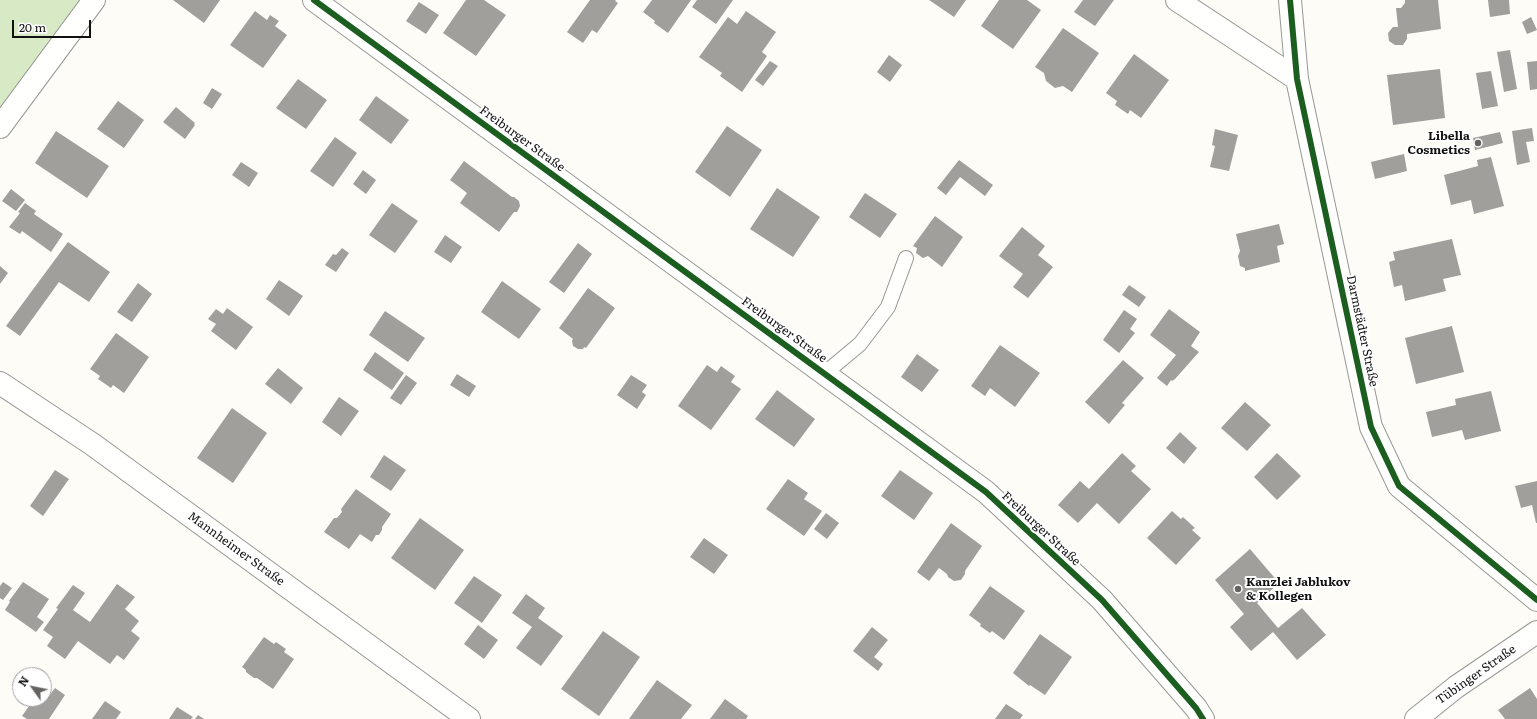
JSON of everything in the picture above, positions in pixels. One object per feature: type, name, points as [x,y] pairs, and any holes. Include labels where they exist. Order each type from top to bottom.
[{"type":"street","points":[[0,127],[94,0]]},
{"type":"street","name":"Freiburger Straße","points":[[314,0],[986,492],[1102,600],[1204,719]]},
{"type":"street","points":[[1177,0],[1297,79]]},
{"type":"street","name":"Darmstädter Straße","points":[[1290,0],[1297,79],[1371,427],[1398,486],[1537,600]]},
{"type":"street","name":"Mannheimer Straße","points":[[0,383],[92,444],[470,719]]},
{"type":"street","name":"Tübinger Straße","points":[[1416,719],[1456,687],[1537,632]]},
{"type":"lane","points":[[824,374],[860,344],[888,307],[906,258]]},
{"type":"green space","points":[[0,0],[81,0],[0,107]]},
{"type":"building","points":[[173,0],[220,0],[204,23]]},
{"type":"building","points":[[466,0],[484,0],[506,15],[476,56],[443,33]]},
{"type":"building","points":[[590,0],[616,0],[615,1],[618,3],[597,33],[592,30],[583,43],[567,32]]},
{"type":"building","points":[[652,0],[691,0],[668,33],[654,23],[655,21],[643,12]]},
{"type":"building","points":[[697,0],[733,0],[716,24],[692,7]]},
{"type":"building","points":[[929,0],[966,0],[954,17]]},
{"type":"building","points":[[999,0],[1027,0],[1041,10],[1013,49],[981,26]]},
{"type":"building","points":[[1083,0],[1114,0],[1095,26],[1074,12]]},
{"type":"building","points":[[1405,0],[1438,0],[1441,29],[1407,34],[1407,39],[1403,45],[1395,45],[1389,41],[1388,33],[1393,27],[1398,27],[1396,8],[1401,8],[1405,3]]},
{"type":"building","points":[[1488,0],[1509,0],[1510,14],[1490,17]]},
{"type":"building","points":[[419,2],[439,15],[426,34],[406,21]]},
{"type":"building","points":[[255,11],[267,20],[270,15],[279,21],[275,26],[287,35],[263,68],[230,45]]},
{"type":"building","points":[[746,11],[776,32],[762,52],[767,56],[742,92],[720,76],[722,73],[699,57],[728,17],[737,24]]},
{"type":"building","points":[[1531,17],[1537,30],[1527,34],[1522,22]]},
{"type":"building","points":[[1063,28],[1099,53],[1072,92],[1063,86],[1055,88],[1046,81],[1044,73],[1035,67]]},
{"type":"building","points":[[1510,50],[1517,89],[1504,92],[1497,52]]},
{"type":"building","points":[[1134,54],[1169,80],[1141,118],[1130,110],[1128,114],[1115,105],[1117,101],[1106,93]]},
{"type":"building","points":[[889,55],[902,65],[890,82],[877,72]]},
{"type":"building","points":[[770,61],[778,66],[763,86],[755,80]]},
{"type":"building","points":[[1537,61],[1537,89],[1530,90],[1527,62]]},
{"type":"building","points":[[1440,69],[1445,118],[1393,125],[1387,75]]},
{"type":"building","points":[[1491,71],[1498,106],[1482,109],[1476,73]]},
{"type":"building","points":[[298,79],[327,100],[306,129],[276,108]]},
{"type":"building","points":[[212,88],[222,94],[212,109],[203,103]]},
{"type":"building","points":[[376,96],[409,120],[391,144],[359,120]]},
{"type":"building","points":[[118,101],[144,120],[124,148],[97,129]]},
{"type":"building","points":[[176,107],[195,123],[185,139],[163,122]]},
{"type":"building","points":[[727,126],[762,150],[730,197],[695,172]]},
{"type":"building","points":[[1532,128],[1534,141],[1526,142],[1530,162],[1517,165],[1512,131]]},
{"type":"building","points":[[1215,129],[1238,135],[1229,171],[1210,167],[1215,146],[1212,145]]},
{"type":"building","points":[[56,131],[109,166],[87,198],[35,163]]},
{"type":"building","points":[[1500,132],[1503,143],[1475,150],[1473,138]]},
{"type":"building","points":[[335,137],[357,153],[333,187],[310,171]]},
{"type":"building","points":[[1404,154],[1407,171],[1375,179],[1371,162]]},
{"type":"building","points":[[1491,157],[1504,206],[1474,214],[1471,200],[1451,205],[1444,175],[1478,166],[1477,160]]},
{"type":"building","points":[[959,160],[993,185],[985,196],[960,177],[946,195],[937,188]]},
{"type":"building","points":[[464,161],[519,201],[520,206],[517,212],[514,212],[499,232],[460,203],[467,193],[450,180]]},
{"type":"building","points":[[241,162],[258,173],[249,187],[232,175]]},
{"type":"building","points":[[363,170],[376,180],[366,194],[353,184]]},
{"type":"building","points":[[777,188],[820,217],[793,257],[750,229]]},
{"type":"building","points":[[11,189],[25,200],[16,211],[2,201]]},
{"type":"building","points":[[865,193],[897,214],[880,238],[849,217]]},
{"type":"building","points":[[25,203],[36,211],[34,214],[63,234],[51,252],[22,231],[20,234],[9,227],[20,213],[18,212]]},
{"type":"building","points":[[392,203],[418,221],[395,253],[369,235]]},
{"type":"building","points":[[935,216],[963,237],[942,267],[928,256],[923,258],[916,253],[917,248],[913,246]]},
{"type":"building","points":[[1279,224],[1284,244],[1277,246],[1280,262],[1245,271],[1245,268],[1240,266],[1238,256],[1240,251],[1236,234]]},
{"type":"building","points":[[1022,227],[1045,246],[1038,255],[1053,267],[1028,298],[1013,287],[1023,274],[999,256]]},
{"type":"building","points":[[445,235],[462,247],[451,263],[434,252]]},
{"type":"building","points":[[1452,239],[1461,275],[1443,279],[1446,291],[1405,301],[1402,285],[1394,287],[1389,262],[1395,260],[1393,252]]},
{"type":"building","points":[[68,242],[110,272],[89,302],[59,282],[20,336],[6,326]]},
{"type":"building","points":[[578,243],[592,254],[564,293],[549,282]]},
{"type":"building","points":[[342,248],[349,253],[336,272],[325,265],[333,254],[336,255]]},
{"type":"building","points":[[0,266],[8,273],[0,284]]},
{"type":"building","points":[[279,280],[303,296],[289,316],[266,299]]},
{"type":"building","points":[[502,281],[541,309],[519,339],[481,312]]},
{"type":"building","points":[[138,283],[152,294],[132,322],[117,312]]},
{"type":"building","points":[[1129,285],[1146,297],[1139,307],[1122,295]]},
{"type":"building","points":[[588,288],[615,308],[586,348],[584,347],[583,349],[578,349],[573,346],[573,339],[559,328]]},
{"type":"building","points":[[227,308],[253,327],[236,350],[211,331],[216,324],[208,319],[216,309],[223,314]]},
{"type":"building","points":[[1169,309],[1200,332],[1191,346],[1199,352],[1167,386],[1157,378],[1176,355],[1150,335]]},
{"type":"building","points":[[1124,310],[1137,319],[1130,329],[1135,333],[1119,353],[1103,340]]},
{"type":"building","points":[[385,311],[425,338],[408,362],[369,335]]},
{"type":"building","points":[[1452,326],[1464,372],[1416,384],[1405,338]]},
{"type":"building","points":[[116,333],[149,357],[124,393],[113,385],[111,388],[98,379],[100,376],[90,369]]},
{"type":"building","points":[[1000,345],[1040,373],[1015,407],[990,388],[985,396],[971,386]]},
{"type":"building","points":[[375,352],[404,373],[392,390],[363,370]]},
{"type":"building","points":[[917,354],[939,370],[922,392],[901,377]]},
{"type":"building","points":[[1123,360],[1144,378],[1122,403],[1125,405],[1109,424],[1085,402]]},
{"type":"building","points":[[707,365],[717,372],[721,366],[735,376],[731,382],[741,389],[711,430],[678,406]]},
{"type":"building","points":[[278,368],[303,388],[291,404],[265,384]]},
{"type":"building","points":[[457,374],[476,386],[469,397],[450,385]]},
{"type":"building","points":[[406,375],[417,383],[401,405],[390,398]]},
{"type":"building","points":[[631,375],[647,385],[642,392],[646,395],[637,409],[617,395]]},
{"type":"building","points":[[777,390],[815,419],[794,447],[755,419]]},
{"type":"building","points":[[1491,391],[1501,431],[1465,440],[1462,430],[1432,437],[1426,412],[1456,405],[1455,399]]},
{"type":"building","points":[[339,397],[359,411],[341,436],[322,422]]},
{"type":"building","points":[[1245,402],[1271,425],[1247,451],[1221,428]]},
{"type":"building","points":[[232,408],[267,433],[233,483],[197,458]]},
{"type":"building","points":[[1180,432],[1197,448],[1184,464],[1166,448]]},
{"type":"building","points":[[1122,453],[1136,466],[1131,471],[1151,489],[1119,524],[1097,503],[1078,523],[1058,505],[1080,481],[1089,489]]},
{"type":"building","points":[[1277,453],[1301,476],[1277,500],[1254,477]]},
{"type":"building","points":[[384,455],[406,470],[391,491],[370,477]]},
{"type":"building","points":[[55,470],[69,479],[43,516],[30,506]]},
{"type":"building","points":[[900,470],[933,493],[914,520],[881,496]]},
{"type":"building","points":[[788,479],[808,493],[804,499],[822,511],[804,536],[766,509]]},
{"type":"building","points":[[1537,481],[1536,523],[1532,505],[1521,508],[1515,486]]},
{"type":"building","points":[[356,489],[391,514],[382,527],[379,535],[376,535],[372,542],[360,534],[349,549],[324,532],[334,518],[337,518],[342,512],[341,509]]},
{"type":"building","points":[[1172,511],[1181,519],[1183,517],[1195,528],[1192,530],[1201,538],[1176,565],[1147,538]]},
{"type":"building","points":[[826,513],[839,523],[827,539],[814,529]]},
{"type":"building","points":[[420,518],[464,550],[435,590],[391,558]]},
{"type":"building","points":[[951,523],[982,546],[965,571],[965,574],[961,580],[954,581],[939,568],[929,581],[917,572]]},
{"type":"building","points":[[704,538],[728,555],[714,574],[690,557]]},
{"type":"building","points":[[1250,549],[1279,583],[1257,603],[1278,628],[1302,608],[1326,635],[1297,660],[1273,632],[1251,651],[1230,627],[1244,614],[1215,580]]},
{"type":"building","points":[[474,576],[502,595],[482,623],[454,603]]},
{"type":"building","points":[[3,582],[12,588],[3,600],[0,598],[0,586]]},
{"type":"building","points":[[23,582],[49,599],[37,617],[44,622],[36,632],[5,610],[10,602],[9,601]]},
{"type":"building","points":[[117,584],[135,597],[125,609],[139,621],[131,631],[140,638],[124,660],[117,655],[110,664],[78,641],[65,659],[47,646],[53,637],[43,630],[58,609],[56,608],[73,585],[85,593],[73,610],[90,622]]},
{"type":"building","points":[[990,586],[1025,611],[1004,640],[992,631],[990,633],[980,626],[981,624],[969,615]]},
{"type":"building","points":[[526,594],[545,608],[538,618],[563,636],[541,666],[516,648],[532,627],[512,613]]},
{"type":"building","points":[[478,625],[498,640],[484,659],[464,644]]},
{"type":"building","points":[[872,627],[888,640],[874,657],[883,664],[878,671],[853,651]]},
{"type":"building","points":[[603,631],[640,657],[599,716],[561,689]]},
{"type":"building","points":[[1040,634],[1072,657],[1045,695],[1030,685],[1029,686],[1013,673]]},
{"type":"building","points":[[264,637],[274,644],[276,642],[286,649],[284,652],[294,659],[273,689],[257,678],[254,678],[242,667]]},
{"type":"building","points":[[657,680],[692,705],[681,719],[629,719]]},
{"type":"building","points":[[55,688],[65,695],[49,719],[27,719],[22,716],[28,707],[52,707],[52,692]]},
{"type":"building","points":[[1530,688],[1537,699],[1537,719],[1505,719],[1498,710]]},
{"type":"building","points":[[725,699],[748,716],[746,719],[710,719]]},
{"type":"building","points":[[105,701],[121,712],[116,719],[92,719]]},
{"type":"building","points":[[1006,704],[1023,715],[1020,719],[995,719]]},
{"type":"building","points":[[177,707],[193,717],[191,719],[169,719]]},
{"type":"building","points":[[198,715],[204,719],[195,719]]},
{"type":"cycle path","points":[[314,0],[986,492],[1102,600],[1196,708],[1203,719]]},
{"type":"cycle path","points":[[1290,0],[1297,79],[1371,427],[1399,486],[1537,600]]},
{"type":"place","name":"Libella Cosmetics","points":[[1478,143]]},
{"type":"place","name":"Kanzlei Jablukov & Kollegen","points":[[1238,589]]}]
